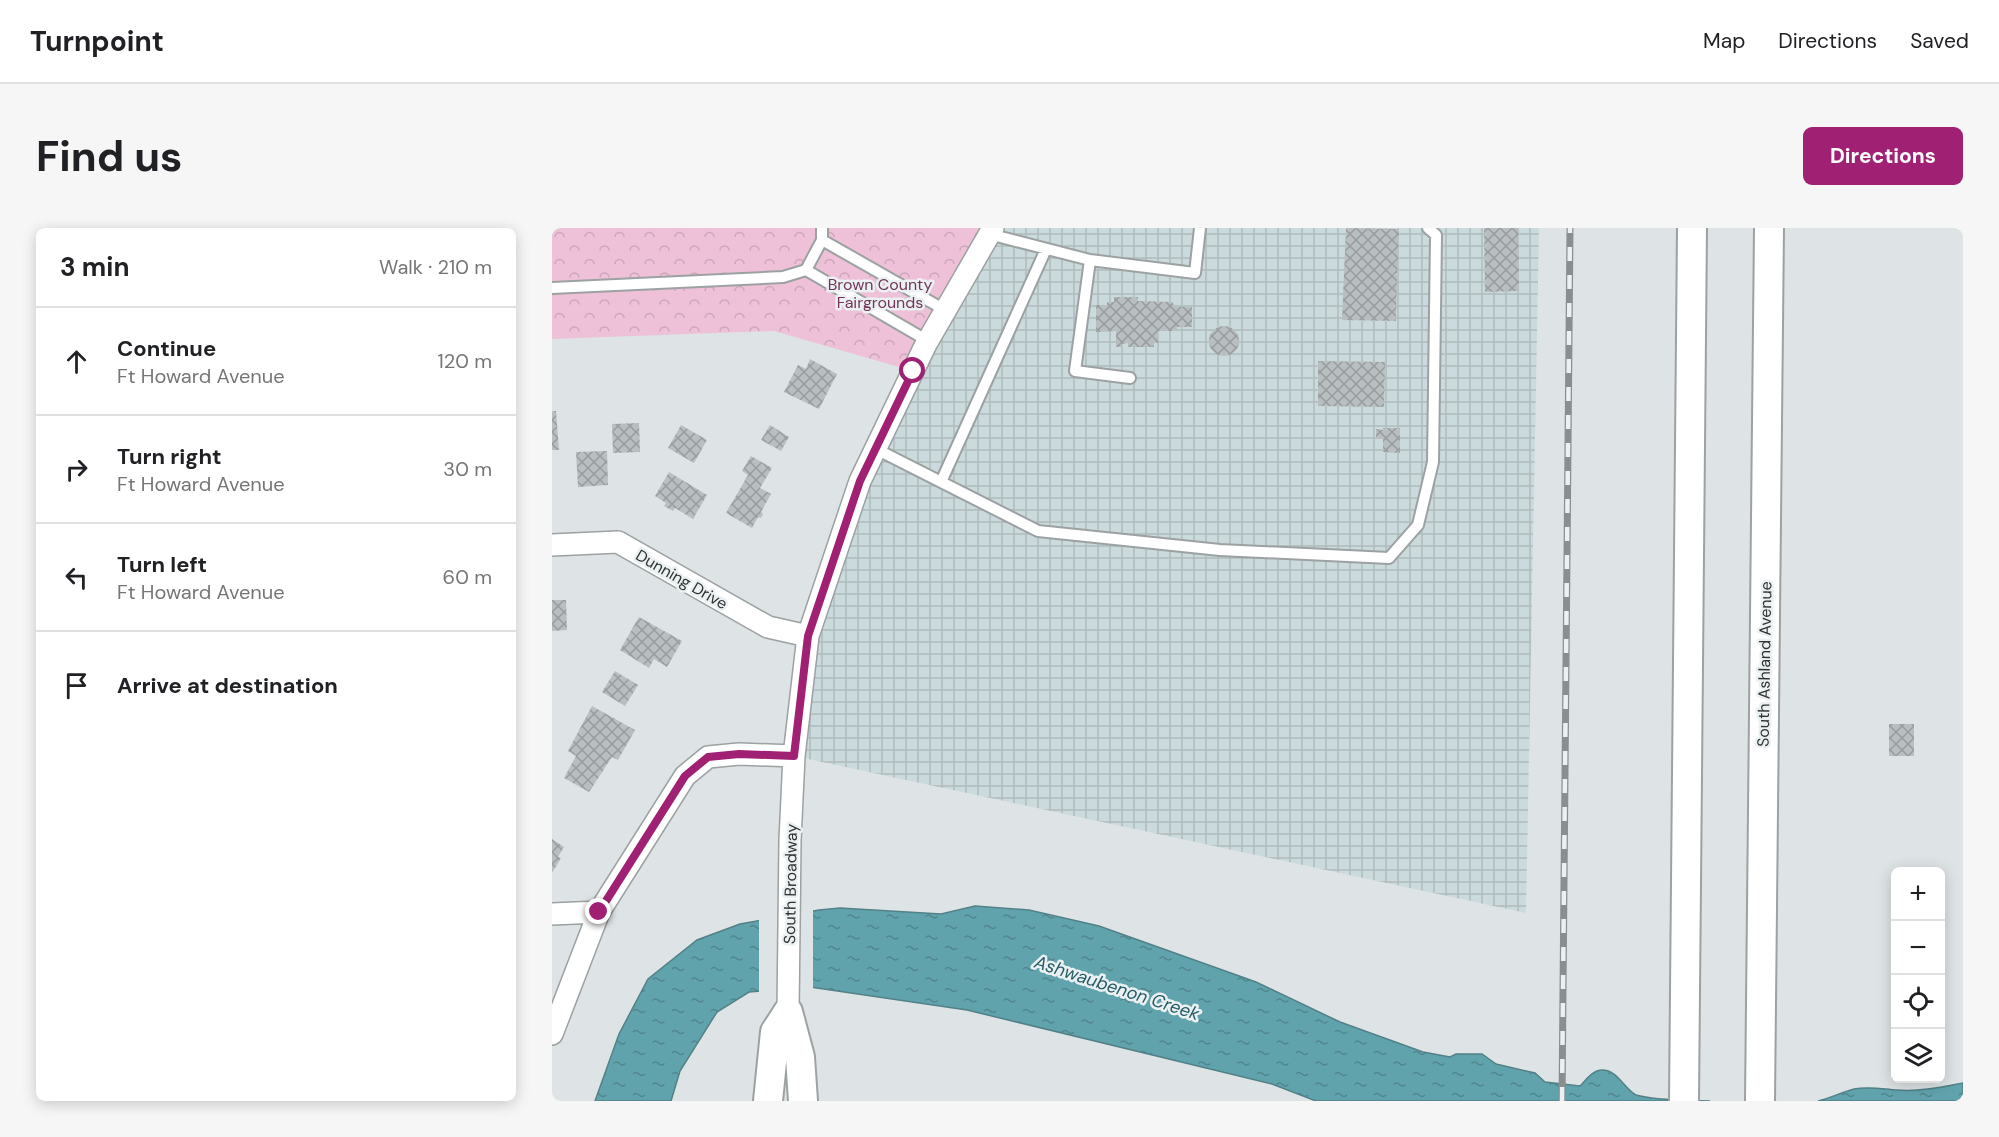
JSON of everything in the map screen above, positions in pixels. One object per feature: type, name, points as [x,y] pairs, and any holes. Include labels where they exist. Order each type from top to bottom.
[{"type":"main road","points":[[1684,1101],[1692,228]]},
{"type":"main road","name":"South Ashland Avenue","points":[[1760,1101],[1769,228]]},
{"type":"main road","name":"South Broadway","points":[[768,1101],[775,1032],[788,1012]]},
{"type":"main road","name":"South Broadway","points":[[788,1012],[800,1057],[803,1101]]},
{"type":"street","name":"South Broadway","points":[[788,1012],[789,886],[794,756],[808,636],[860,481],[928,341],[991,231]]},
{"type":"street","name":"Dunning Drive","points":[[552,545],[618,542],[768,627],[808,636]]},
{"type":"street","points":[[552,1034],[599,912],[685,776],[708,757],[739,754],[794,756]]},
{"type":"street","points":[[552,914],[599,912]]},
{"type":"lane","points":[[552,288],[783,277],[806,270],[822,240],[822,228]]},
{"type":"lane","points":[[991,231],[1046,249],[1090,260],[1195,273],[1200,228]]},
{"type":"lane","points":[[876,449],[1038,531],[1220,550],[1389,558],[1418,525],[1433,462],[1436,235],[1428,228]]},
{"type":"lane","points":[[822,240],[945,310]]},
{"type":"lane","points":[[941,482],[1046,249]]},
{"type":"lane","points":[[1090,260],[1075,371],[1130,378]]},
{"type":"lane","points":[[806,270],[928,341]]},
{"type":"shaded area","points":[[993,228],[1539,228],[1526,913],[794,756],[808,636],[860,481]]},
{"type":"green space","name":"Brown County Fairgrounds","points":[[552,228],[993,228],[913,371],[774,331],[552,339]]},
{"type":"water","name":"Ashwaubenon Creek","points":[[975,906],[1029,910],[1099,926],[1256,982],[1340,1022],[1423,1052],[1450,1057],[1456,1054],[1482,1054],[1496,1064],[1535,1073],[1545,1082],[1580,1086],[1596,1072],[1608,1071],[1617,1076],[1636,1095],[1663,1099],[1710,1101],[1316,1101],[1272,1084],[967,1010],[810,987],[749,992],[717,1012],[680,1071],[671,1101],[595,1101],[619,1034],[648,979],[697,940],[740,924],[819,910],[840,908],[941,914]]},
{"type":"water","points":[[1963,1083],[1963,1101],[1818,1101],[1860,1088],[1914,1090]]},
{"type":"pier","points":[[813,908],[813,990],[759,994],[759,917]]},
{"type":"building","points":[[1346,228],[1399,229],[1397,274],[1392,274],[1397,275],[1396,321],[1342,320]]},
{"type":"building","points":[[1484,228],[1518,228],[1519,291],[1485,292]]},
{"type":"building","points":[[1114,297],[1138,297],[1138,301],[1172,302],[1176,307],[1192,307],[1192,327],[1177,327],[1177,331],[1158,331],[1158,343],[1154,343],[1154,347],[1128,347],[1128,343],[1122,344],[1122,347],[1116,347],[1116,331],[1096,332],[1096,305],[1107,305],[1107,302],[1114,302]]},
{"type":"building","points":[[1224,326],[1235,330],[1239,341],[1235,352],[1224,356],[1213,352],[1209,341],[1213,330]]},
{"type":"building","points":[[810,359],[837,374],[819,409],[784,392],[798,365],[806,369]]},
{"type":"building","points":[[1318,361],[1385,362],[1384,407],[1318,406]]},
{"type":"building","points":[[552,411],[556,411],[559,450],[552,450]]},
{"type":"building","points":[[639,423],[640,452],[613,453],[612,424]]},
{"type":"building","points":[[681,425],[707,440],[694,463],[668,448]]},
{"type":"building","points":[[770,425],[789,437],[781,451],[761,440]]},
{"type":"building","points":[[1383,428],[1400,428],[1400,453],[1383,452],[1383,439],[1376,439],[1376,429],[1384,430]]},
{"type":"building","points":[[607,451],[608,485],[578,487],[576,452]]},
{"type":"building","points":[[751,456],[772,468],[760,488],[771,494],[761,512],[763,514],[761,518],[758,517],[752,528],[726,513],[748,475],[742,471]]},
{"type":"building","points":[[669,472],[707,495],[693,519],[675,508],[673,511],[664,506],[666,503],[655,496]]},
{"type":"building","points":[[552,600],[566,600],[567,630],[552,631]]},
{"type":"building","points":[[639,617],[682,641],[667,667],[654,659],[649,668],[620,650]]},
{"type":"building","points":[[615,671],[638,685],[625,706],[602,692]]},
{"type":"building","points":[[592,706],[635,730],[618,760],[612,757],[589,792],[564,778],[576,756],[568,751]]},
{"type":"building","points":[[1889,724],[1914,724],[1914,756],[1889,756]]},
{"type":"building","points":[[552,839],[564,847],[558,857],[561,858],[552,873]]},
{"type":"railway","points":[[1562,1101],[1570,228]]},
{"type":"route","points":[[599,912],[685,776],[708,757],[739,754],[794,756],[808,636],[860,481],[913,371]]}]
